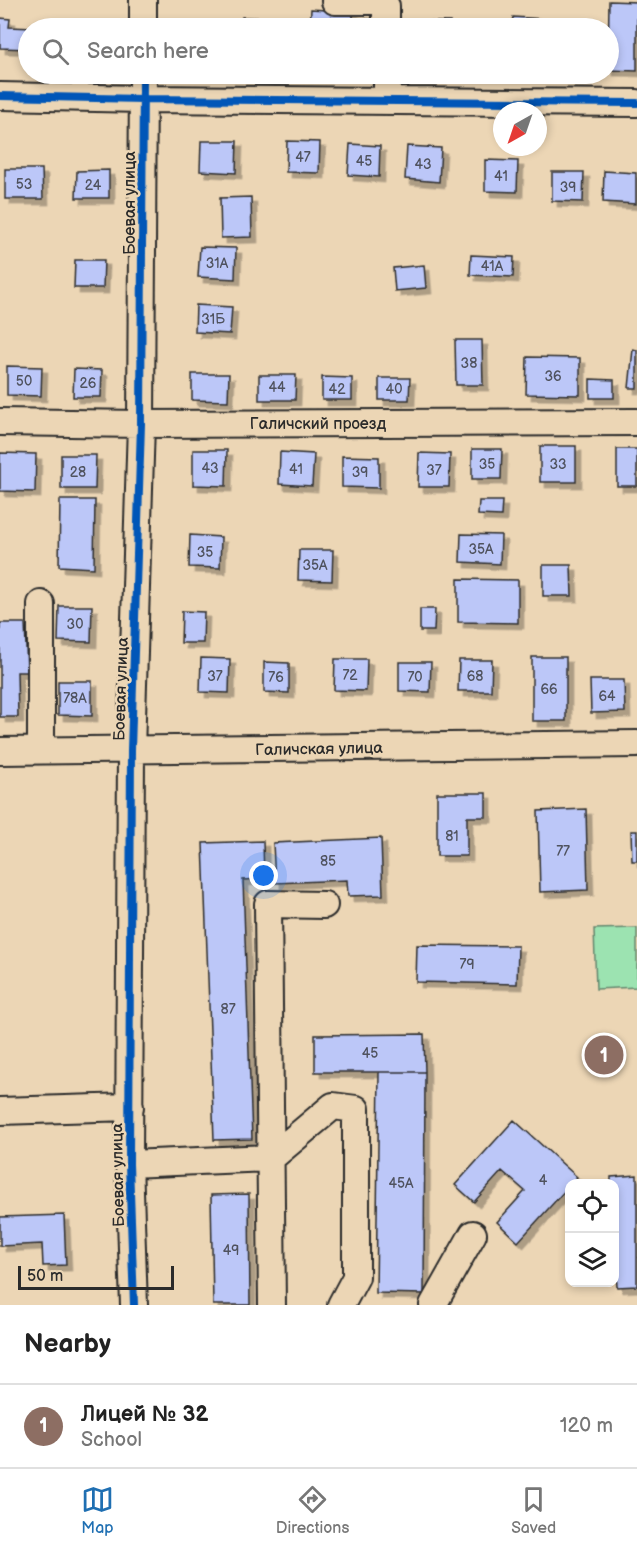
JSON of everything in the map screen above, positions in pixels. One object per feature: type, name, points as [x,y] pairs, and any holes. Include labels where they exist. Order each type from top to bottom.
[{"type":"street","points":[[143,0],[143,18]]},
{"type":"street","points":[[335,2],[377,1],[386,6],[386,18]]},
{"type":"street","name":"Боевая улица","points":[[134,1305],[129,1164],[131,750],[141,424],[143,84]]},
{"type":"street","points":[[387,84],[387,101]]},
{"type":"street","points":[[0,96],[637,103]]},
{"type":"street","name":"Галичский проезд","points":[[0,422],[141,424],[637,422]]},
{"type":"street","points":[[40,604],[41,750]]},
{"type":"street","name":"Галичская улица","points":[[0,751],[637,744]]},
{"type":"street","points":[[272,1305],[268,904],[324,905]]},
{"type":"street","points":[[129,1164],[270,1158],[333,1106],[356,1108],[356,1277],[341,1305]]},
{"type":"street","points":[[0,1111],[130,1107]]},
{"type":"street","points":[[433,1305],[473,1234]]},
{"type":"green space","points":[[637,928],[637,987],[596,989],[594,929]]},
{"type":"building","points":[[609,1],[637,2],[637,71],[619,70],[619,18],[609,18]]},
{"type":"building","points":[[311,9],[353,12],[353,18],[311,18]]},
{"type":"building","points":[[0,18],[10,19],[9,27],[18,27],[18,49],[0,48]]},
{"type":"building","points":[[201,141],[237,141],[236,173],[200,171]]},
{"type":"building","points":[[287,141],[320,142],[319,173],[286,172]]},
{"type":"building","points":[[350,144],[380,146],[379,177],[348,175]]},
{"type":"building","points":[[407,146],[441,148],[439,182],[405,179]]},
{"type":"building","points":[[485,160],[518,161],[517,192],[485,191]]},
{"type":"building","points":[[5,169],[42,169],[43,199],[5,199]]},
{"type":"building","points":[[109,170],[109,198],[76,198],[77,171]]},
{"type":"building","points":[[604,171],[636,173],[636,204],[603,202]]},
{"type":"building","points":[[552,172],[584,172],[583,202],[552,201]]},
{"type":"building","points":[[251,197],[252,237],[221,238],[220,198]]},
{"type":"building","points":[[200,247],[236,248],[235,279],[198,277]]},
{"type":"building","points":[[471,255],[514,257],[513,277],[470,275]]},
{"type":"building","points":[[75,260],[104,260],[103,288],[74,288]]},
{"type":"building","points":[[424,265],[426,288],[395,291],[393,268]]},
{"type":"building","points":[[196,305],[232,307],[230,334],[195,332]]},
{"type":"building","points":[[455,340],[482,340],[483,385],[456,385]]},
{"type":"building","points":[[633,349],[637,350],[637,388],[629,388]]},
{"type":"building","points":[[527,357],[580,358],[580,395],[526,394]]},
{"type":"building","points":[[7,366],[42,367],[41,396],[7,395]]},
{"type":"building","points":[[74,369],[102,370],[101,397],[73,397]]},
{"type":"building","points":[[192,374],[229,374],[228,401],[192,400]]},
{"type":"building","points":[[259,375],[296,375],[295,400],[259,400]]},
{"type":"building","points":[[322,377],[352,378],[352,400],[322,400]]},
{"type":"building","points":[[379,378],[410,378],[409,400],[379,400]]},
{"type":"building","points":[[590,379],[614,380],[614,398],[590,398]]},
{"type":"building","points":[[540,446],[576,446],[576,482],[540,482]]},
{"type":"building","points":[[472,449],[502,449],[501,479],[472,479]]},
{"type":"building","points":[[617,449],[637,449],[637,486],[617,486]]},
{"type":"building","points":[[193,450],[227,450],[226,486],[193,485]]},
{"type":"building","points":[[280,452],[314,454],[312,486],[279,484]]},
{"type":"building","points":[[0,453],[36,454],[35,492],[0,491]]},
{"type":"building","points":[[419,453],[450,454],[449,487],[418,487]]},
{"type":"building","points":[[61,455],[96,455],[95,489],[61,489]]},
{"type":"building","points":[[342,456],[379,457],[379,488],[342,487]]},
{"type":"building","points":[[60,500],[95,500],[94,568],[59,566]]},
{"type":"building","points":[[479,501],[502,501],[501,516],[478,515]]},
{"type":"building","points":[[461,534],[501,535],[500,564],[460,562]]},
{"type":"building","points":[[190,535],[221,537],[220,568],[189,567]]},
{"type":"building","points":[[299,550],[333,550],[332,581],[298,580]]},
{"type":"building","points":[[543,565],[571,565],[572,596],[543,596]]},
{"type":"building","points":[[458,579],[518,580],[518,623],[458,622]]},
{"type":"building","points":[[59,606],[92,606],[91,642],[58,641]]},
{"type":"building","points":[[420,609],[435,609],[434,631],[420,631]]},
{"type":"building","points":[[182,611],[204,612],[203,643],[181,643]]},
{"type":"building","points":[[0,623],[25,623],[27,672],[17,672],[18,717],[0,717]]},
{"type":"building","points":[[532,657],[566,657],[566,721],[532,721]]},
{"type":"building","points":[[201,658],[230,659],[229,693],[200,692]]},
{"type":"building","points":[[335,659],[367,659],[366,691],[334,690]]},
{"type":"building","points":[[459,660],[492,660],[491,691],[458,691]]},
{"type":"building","points":[[264,662],[289,663],[289,693],[264,692]]},
{"type":"building","points":[[399,662],[431,662],[430,692],[399,691]]},
{"type":"building","points":[[590,680],[624,680],[625,712],[591,713]]},
{"type":"building","points":[[58,681],[92,681],[92,716],[58,715]]},
{"type":"building","points":[[437,793],[486,793],[486,817],[467,817],[467,856],[437,856]]},
{"type":"building","points":[[586,809],[588,890],[540,892],[538,811]]},
{"type":"building","points":[[631,831],[637,831],[637,861],[632,861]]},
{"type":"building","points":[[381,838],[383,895],[348,896],[347,880],[275,883],[273,843]]},
{"type":"building","points":[[263,841],[264,879],[243,880],[252,1139],[214,1140],[203,843]]},
{"type":"building","points":[[417,945],[518,946],[517,984],[416,982]]},
{"type":"building","points":[[424,1034],[425,1072],[315,1072],[315,1035]]},
{"type":"building","points":[[379,1072],[425,1072],[424,1294],[376,1293]]},
{"type":"building","points":[[514,1120],[577,1177],[565,1179],[565,1190],[518,1242],[497,1222],[525,1191],[502,1171],[474,1202],[455,1185]]},
{"type":"building","points":[[637,1175],[637,1286],[619,1287],[619,1179],[611,1179],[611,1177]]},
{"type":"building","points":[[249,1194],[250,1305],[213,1305],[211,1195]]},
{"type":"building","points":[[64,1215],[66,1265],[43,1266],[42,1244],[0,1246],[0,1217]]},
{"type":"cycle path","points":[[134,1305],[129,1164],[131,750],[141,424],[143,84]]},
{"type":"cycle path","points":[[0,96],[637,103]]},
{"type":"place","name":"Лицей № 32","points":[[604,1055]]}]
